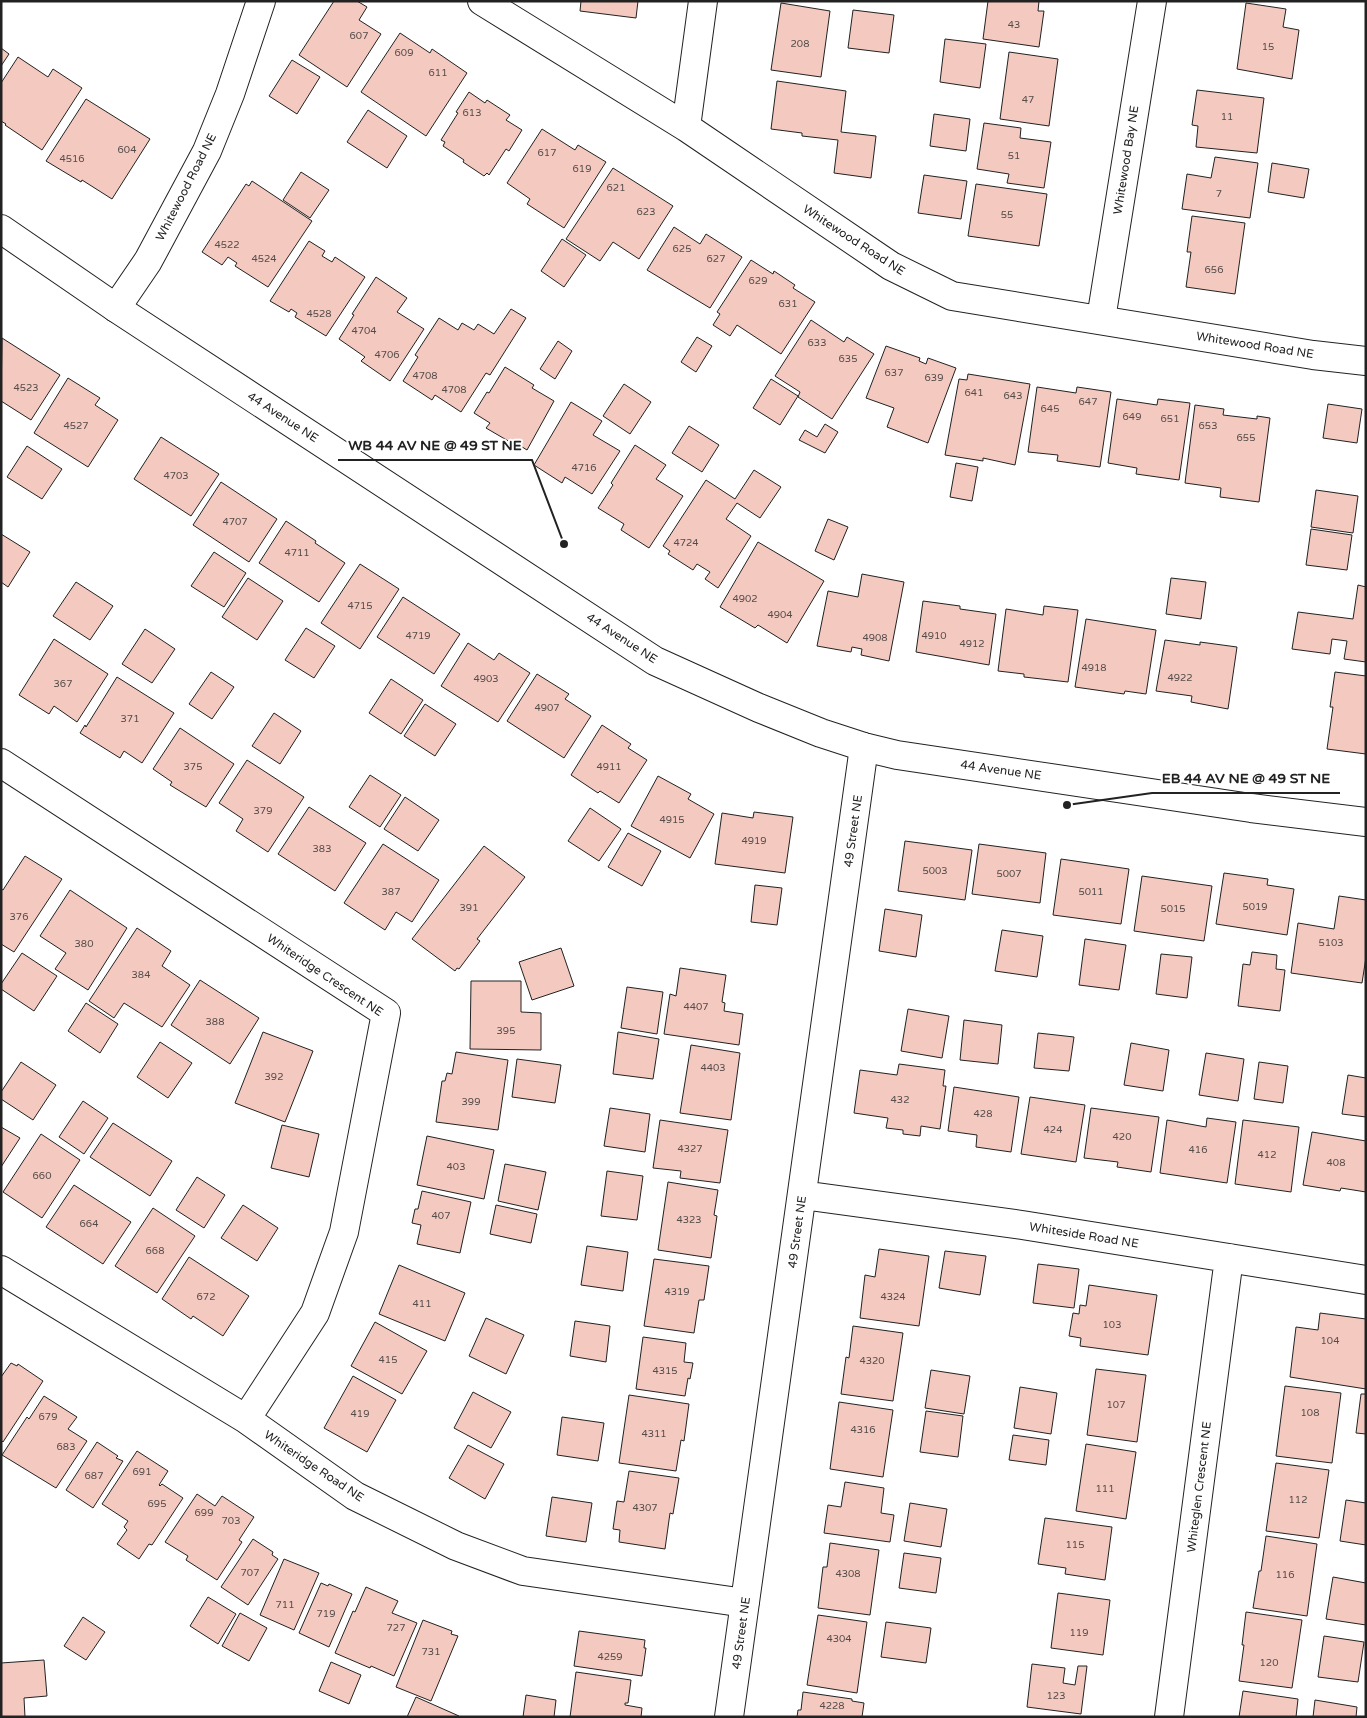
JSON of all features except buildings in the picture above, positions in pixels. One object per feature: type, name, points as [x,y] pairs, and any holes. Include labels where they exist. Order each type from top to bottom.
[{"type":"street","name":"Whitewood Road NE","points":[[116,308],[148,261],[207,151],[230,94],[260,1]]},
{"type":"street","name":"Whitewood Road NE","points":[[482,1],[686,127],[891,266],[952,296],[1366,361]]},
{"type":"street","points":[[686,127],[703,1]]},
{"type":"street","name":"Whitewood Bay NE","points":[[1101,319],[1152,1]]},
{"type":"street","name":"44 Avenue NE","points":[[1,229],[116,308],[654,661],[758,708],[864,748],[897,755],[1222,803],[1366,822]]},
{"type":"street","name":"49 Street NE","points":[[729,1717],[864,748]]},
{"type":"street","name":"Whiteridge Crescent NE","points":[[1,763],[386,1014],[344,1232],[316,1313],[246,1419]]},
{"type":"street","name":"Whiteside Road NE","points":[[802,1195],[1022,1225],[1366,1280]]},
{"type":"street","name":"Whiteglen Crescent NE","points":[[1169,1717],[1229,1258]]},
{"type":"street","name":"Whiteridge Road NE","points":[[1,1270],[246,1419],[355,1496],[465,1550],[523,1571],[745,1603]]},
{"type":"place","name":"WB 44 AV NE @ 49 ST NE","points":[[564,544]]},
{"type":"place","name":"EB 44 AV NE @ 49 ST NE","points":[[1067,805]]}]
